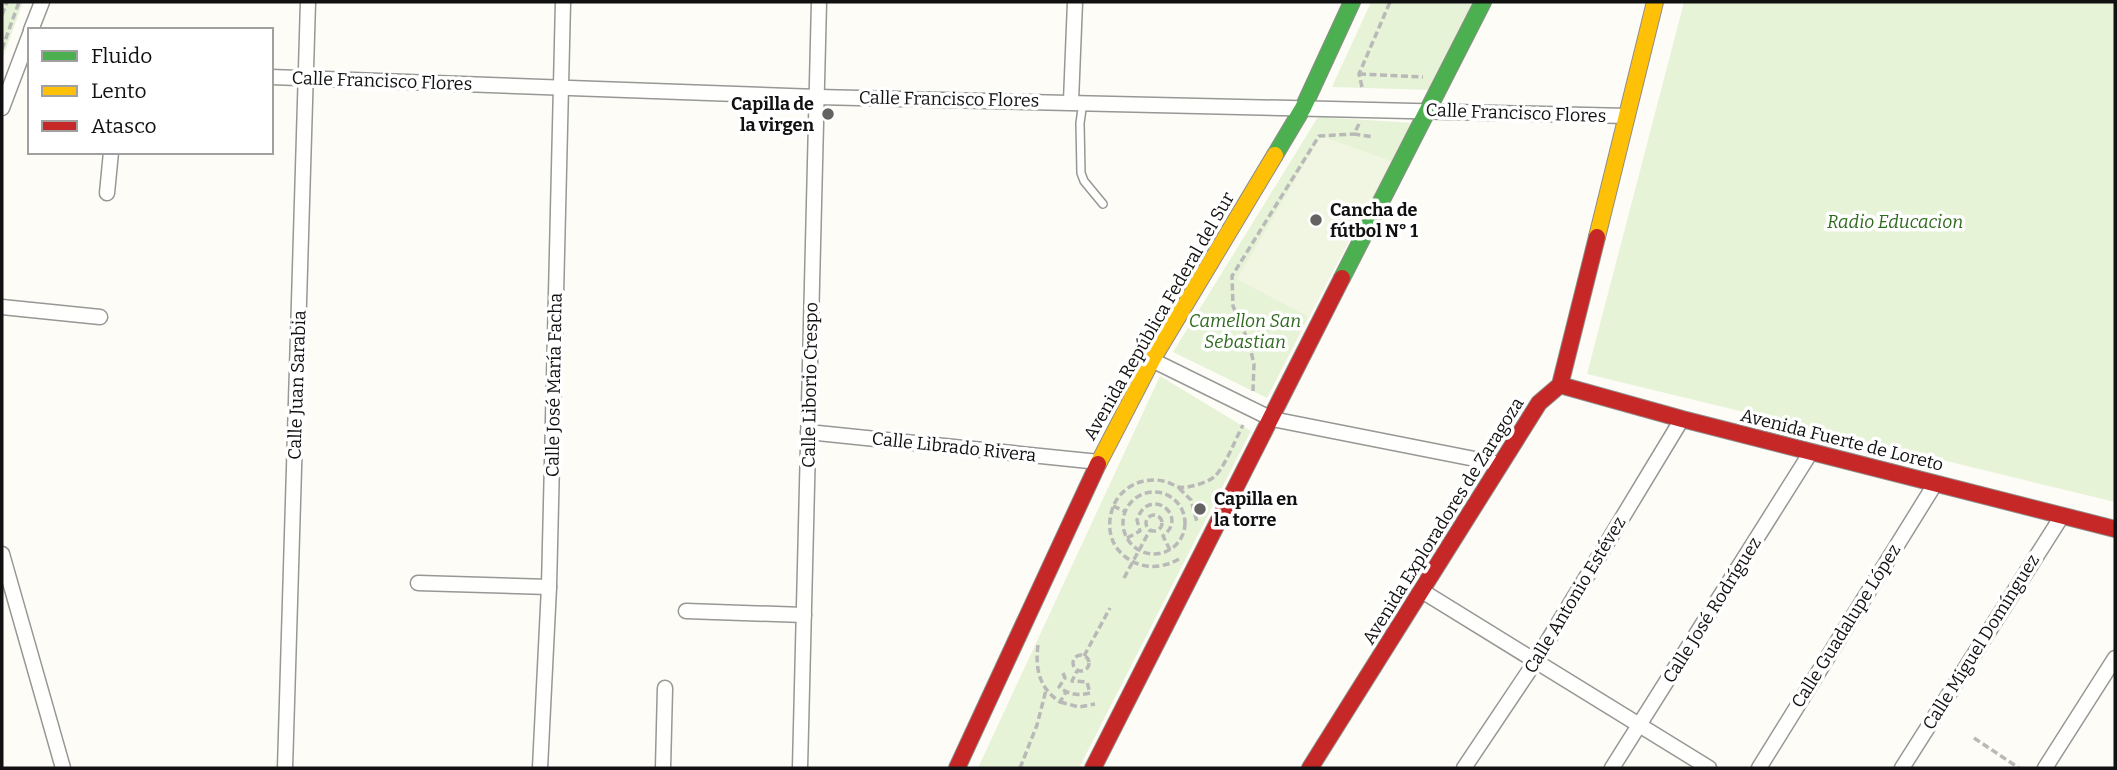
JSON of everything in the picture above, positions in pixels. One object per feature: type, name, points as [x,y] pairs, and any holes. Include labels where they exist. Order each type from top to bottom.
[{"type":"street","points":[[32,28],[42,2]]},
{"type":"street","name":"Calle Juan Sarabia","points":[[285,768],[308,2]]},
{"type":"street","name":"Calle José María Facha","points":[[540,768],[549,587],[563,2]]},
{"type":"street","name":"Calle Liborio Crespo","points":[[800,768],[819,2]]},
{"type":"street","points":[[1075,2],[1077,101]]},
{"type":"street","name":"Avenida República Federal del Sur","points":[[957,768],[1099,462],[1152,360],[1303,108],[1352,2]]},
{"type":"street","points":[[1093,768],[1483,2]]},
{"type":"street","points":[[1560,385],[1654,2]]},
{"type":"street","points":[[2,108],[24,67],[28,47]]},
{"type":"street","name":"Calle Francisco Flores","points":[[273,77],[817,97],[1627,116]]},
{"type":"street","points":[[107,193],[111,154]]},
{"type":"street","points":[[2,307],[100,317]]},
{"type":"street","points":[[1152,360],[1272,419],[1500,464]]},
{"type":"street","name":"Avenida Fuerte de Loreto","points":[[1560,385],[1682,419],[2115,529]]},
{"type":"street","name":"Avenida Exploradores de Zaragoza","points":[[1310,768],[1539,403],[1560,385]]},
{"type":"street","name":"Calle Antonio Estévez","points":[[1464,768],[1535,662],[1682,419]]},
{"type":"street","name":"Calle Librado Rivera","points":[[808,432],[1099,462]]},
{"type":"street","name":"Calle José Rodríguez","points":[[1612,768],[1811,452]]},
{"type":"street","name":"Calle Guadalupe López","points":[[1759,768],[1935,484]]},
{"type":"street","name":"Calle Miguel Domínguez","points":[[1902,768],[2062,516]]},
{"type":"street","points":[[2,554],[63,768]]},
{"type":"street","points":[[418,583],[549,587]]},
{"type":"street","points":[[1423,591],[1709,768]]},
{"type":"street","points":[[686,611],[804,615]]},
{"type":"street","points":[[2045,768],[2115,658]]},
{"type":"street","points":[[663,768],[665,688]]},
{"type":"lane","points":[[1077,101],[1081,173],[1084,181],[1103,204]]},
{"type":"path","points":[[2,15],[7,2]]},
{"type":"path","points":[[2,47],[19,2]]},
{"type":"path","points":[[1362,87],[1359,74],[1390,2]]},
{"type":"path","points":[[1359,74],[1396,75]]},
{"type":"path","points":[[1354,134],[1360,122]]},
{"type":"path","points":[[1253,391],[1254,365],[1249,343],[1234,306],[1232,276],[1319,136],[1354,134],[1374,137]]},
{"type":"path","points":[[1240,322],[1248,318]]},
{"type":"path","points":[[1241,351],[1249,343],[1264,343]]},
{"type":"path","points":[[1179,488],[1203,483],[1215,477],[1243,425]]},
{"type":"path","points":[[1185,553],[1177,560],[1161,566],[1143,566],[1133,562],[1117,548],[1111,536],[1109,522],[1113,506],[1123,492],[1140,482],[1154,480],[1173,484],[1194,505],[1197,527]]},
{"type":"path","points":[[1168,495],[1173,484]]},
{"type":"path","points":[[1147,493],[1151,504]]},
{"type":"path","points":[[1147,493],[1168,495],[1184,513],[1186,523],[1182,537],[1170,550],[1156,554],[1139,550],[1127,538],[1124,526],[1126,512],[1136,499],[1147,493]]},
{"type":"path","points":[[1127,538],[1140,531],[1137,522],[1143,508],[1151,504],[1162,505],[1169,510],[1172,518],[1170,530],[1163,536],[1170,550]]},
{"type":"path","points":[[1157,516],[1162,505]]},
{"type":"path","points":[[1113,506],[1126,512]]},
{"type":"path","points":[[1172,518],[1184,513]]},
{"type":"path","points":[[1157,516],[1161,519],[1161,527],[1156,531],[1150,530],[1146,520],[1157,516]]},
{"type":"path","points":[[1124,578],[1150,530]]},
{"type":"path","points":[[1084,656],[1110,608]]},
{"type":"path","points":[[1038,645],[1036,665],[1046,690],[1060,702],[1079,707],[1095,704]]},
{"type":"path","points":[[1084,656],[1088,667],[1083,671],[1077,670],[1073,665],[1074,659],[1084,656]]},
{"type":"path","points":[[1072,681],[1077,670]]},
{"type":"path","points":[[1064,675],[1072,681],[1087,682],[1090,693],[1080,695],[1066,692],[1059,687],[1064,675]]},
{"type":"path","points":[[1020,768],[1037,724],[1046,690]]},
{"type":"path","points":[[1060,702],[1066,692]]},
{"type":"path","points":[[1974,738],[2019,768]]},
{"type":"green space","points":[[2,2],[23,2],[2,60]]},
{"type":"green space","points":[[1371,2],[1476,2],[1429,90],[1332,87]]},
{"type":"green space","name":"Radio Educacion","points":[[1684,2],[2115,2],[2115,502],[1587,374]]},
{"type":"green space","name":"Camellon San Sebastian","points":[[1318,117],[1416,123],[1341,254],[1267,398],[1173,352]]},
{"type":"green space","name":"Cancha de fútbol N° 1","points":[[1321,136],[1391,161],[1309,317],[1237,279]]},
{"type":"green space","points":[[1160,376],[1251,431],[1079,768],[978,768]]},
{"type":"traffic: fast","points":[[1275,155],[1303,108],[1352,2]]},
{"type":"traffic: fast","points":[[1342,278],[1483,2]]},
{"type":"traffic: slow","points":[[1597,237],[1655,2]]},
{"type":"traffic: slow","points":[[1098,464],[1152,360],[1275,155]]},
{"type":"traffic: jam","points":[[1310,768],[1539,403],[1560,385],[1597,237]]},
{"type":"traffic: jam","points":[[1093,768],[1342,278]]},
{"type":"traffic: jam","points":[[1560,385],[1682,419],[2115,529]]},
{"type":"traffic: jam","points":[[957,768],[1098,464]]},
{"type":"place","name":"Capilla de la virgen","points":[[828,114]]},
{"type":"place","name":"Cancha de fútbol N° 1","points":[[1316,220]]},
{"type":"place","name":"Capilla en la torre","points":[[1200,509]]}]
